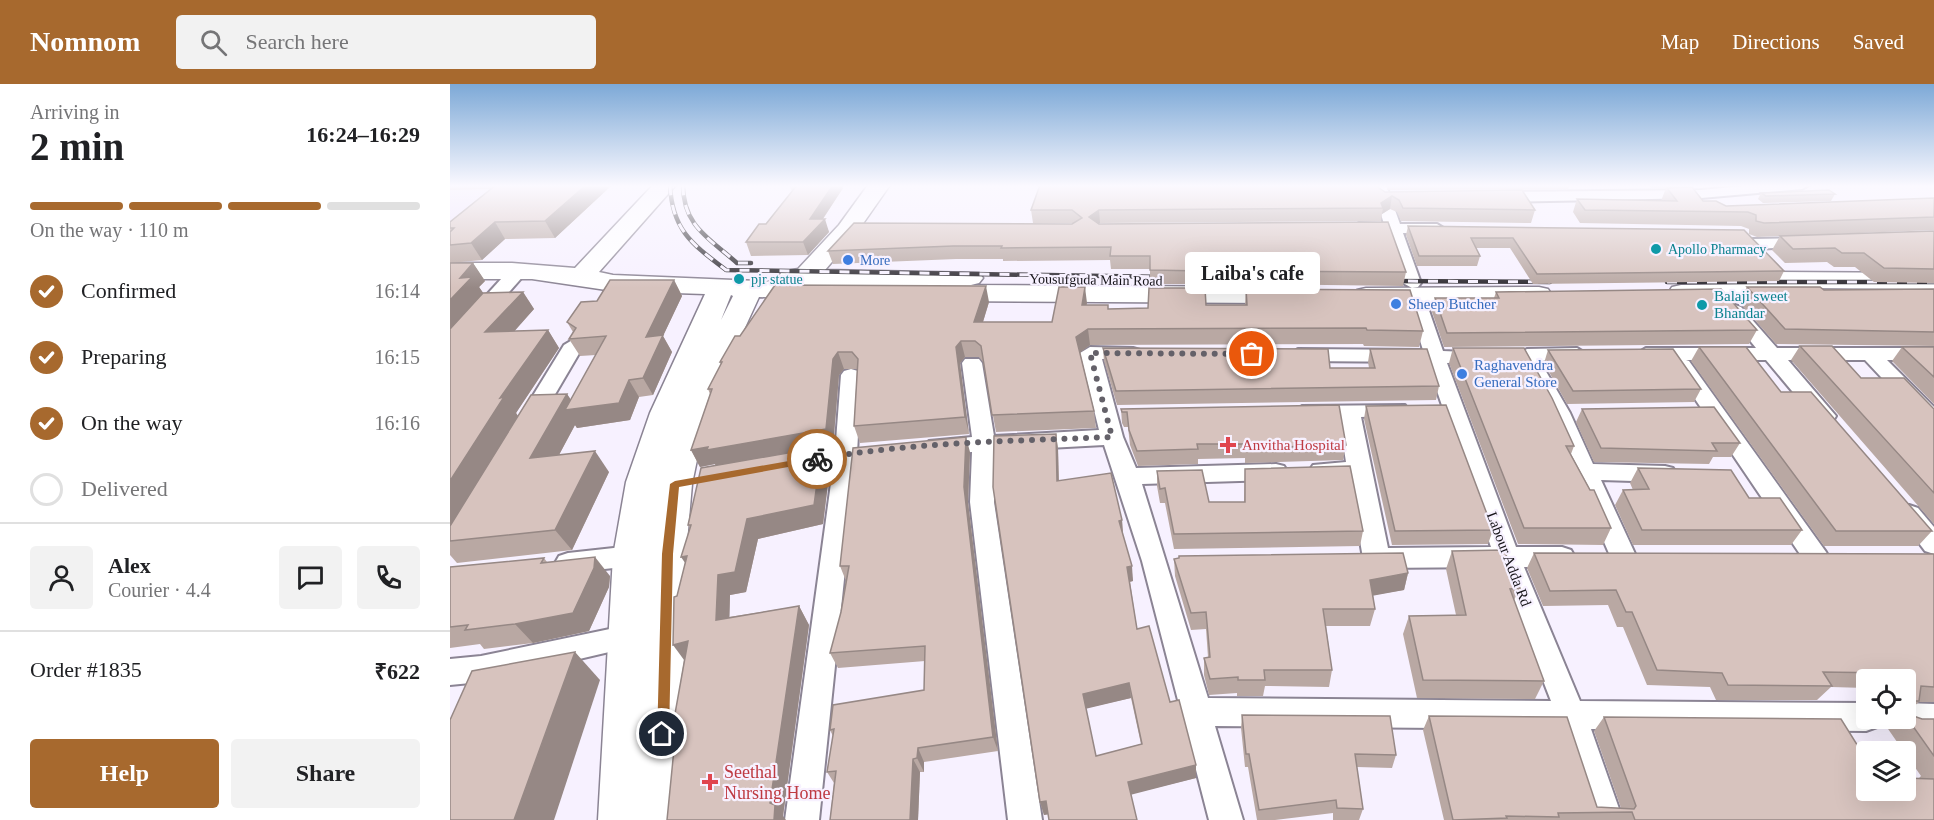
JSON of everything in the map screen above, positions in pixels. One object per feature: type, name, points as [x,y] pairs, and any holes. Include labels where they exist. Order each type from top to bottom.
[{"type":"main road","points":[[582,276],[634,219]]},
{"type":"main road","points":[[450,271],[519,270],[582,276],[613,283],[735,289],[798,284],[857,230],[862,219]]},
{"type":"main road","points":[[1934,281],[1779,268],[1661,287],[1718,292],[1934,293]]},
{"type":"main road","name":"Yousufguda Main Road","points":[[582,276],[624,272],[798,284],[1313,289]]},
{"type":"main road","points":[[1349,289],[1561,288]]},
{"type":"main road","points":[[650,555],[686,482],[688,426],[711,369],[735,289]]},
{"type":"main road","points":[[622,820],[647,632],[650,555],[643,482],[666,413],[735,289]]},
{"type":"main road","points":[[647,632],[660,820]]},
{"type":"street","name":"Labour Adda Rd","points":[[1390,219],[1436,355],[1433,409],[1507,556],[1570,712],[1606,820]]},
{"type":"street","points":[[1346,228],[1450,229]]},
{"type":"street","points":[[1741,232],[1779,268]]},
{"type":"street","points":[[1753,244],[1821,242]]},
{"type":"street","points":[[450,346],[519,270]]},
{"type":"street","points":[[1718,292],[1841,435]]},
{"type":"street","points":[[521,434],[574,345]]},
{"type":"street","points":[[1629,354],[1771,352],[1934,354]]},
{"type":"street","points":[[1150,354],[1090,353],[1112,437],[1167,561],[1196,712],[1226,820]]},
{"type":"street","points":[[1869,353],[1934,420]]},
{"type":"street","points":[[1281,354],[1595,354]]},
{"type":"street","points":[[1674,354],[1761,476],[1828,559],[1783,559]]},
{"type":"street","points":[[1350,411],[1359,470],[1366,558],[1507,556],[1615,558],[1586,472],[1559,413],[1527,355]]},
{"type":"street","points":[[972,363],[984,442],[982,502],[1025,820]]},
{"type":"street","points":[[802,820],[846,455],[851,375]]},
{"type":"street","points":[[1292,411],[1433,409]]},
{"type":"street","points":[[1689,411],[1713,411]]},
{"type":"street","points":[[1559,413],[1582,412]]},
{"type":"street","points":[[1106,414],[1129,414]]},
{"type":"street","points":[[915,448],[984,442],[1112,437]]},
{"type":"street","points":[[1128,476],[1359,470]]},
{"type":"street","points":[[1586,472],[1690,475]]},
{"type":"street","points":[[1737,476],[1761,476]]},
{"type":"street","points":[[1895,498],[1934,544]]},
{"type":"street","points":[[541,566],[650,555]]},
{"type":"street","points":[[458,684],[481,669],[647,632]]},
{"type":"street","points":[[1196,712],[1570,712],[1856,717]]},
{"type":"street","points":[[1916,717],[1934,718]]},
{"type":"shaded area","points":[[450,219],[469,219],[450,235]]},
{"type":"building","points":[[453,219],[547,219],[495,222],[471,243],[450,245],[450,232],[454,228],[450,228],[450,222]]},
{"type":"building","points":[[770,219],[825,219],[803,242],[746,242],[759,224],[766,224]]},
{"type":"building","points":[[1080,219],[1092,219],[1099,224],[1388,222],[1406,272],[1244,271],[1242,253],[1202,253],[1203,271],[1150,270],[1150,256],[1110,256],[1111,247],[953,246],[828,251],[854,223],[1072,224]]},
{"type":"building","points":[[1756,219],[1868,219],[1764,223]]},
{"type":"building","points":[[1408,226],[1744,230],[1784,271],[1537,274],[1513,238],[1471,238],[1480,256],[1419,256]]},
{"type":"building","points":[[1934,231],[1934,269],[1884,268],[1864,253],[1842,253],[1835,248],[1793,249],[1780,236]]},
{"type":"building","points":[[450,263],[473,263],[460,278],[472,277],[450,300]]},
{"type":"building","points":[[610,280],[674,280],[646,337],[663,335],[643,378],[629,380],[619,403],[565,410],[606,336],[569,339],[576,328],[567,322],[581,302],[597,301]]},
{"type":"building","points":[[775,285],[986,286],[974,322],[1052,322],[1059,287],[1085,287],[1082,305],[1108,305],[1108,309],[1148,308],[1149,288],[1205,288],[1206,305],[1247,305],[1246,289],[1410,290],[1423,331],[1367,330],[1366,328],[1088,329],[1076,337],[1094,411],[992,415],[981,346],[975,341],[961,341],[956,347],[965,417],[854,426],[858,359],[852,352],[838,352],[833,359],[826,429],[707,450],[708,447],[691,450],[712,389],[708,389],[722,362],[720,362],[735,336],[740,336]]},
{"type":"building","points":[[1747,287],[1820,287],[1824,290],[1934,289],[1934,332],[1785,329]]},
{"type":"building","points":[[1721,289],[1757,330],[1447,333],[1435,298],[1499,298],[1496,292]]},
{"type":"building","points":[[523,292],[485,332],[548,330],[500,398],[504,397],[450,481],[450,329],[483,293]]},
{"type":"building","points":[[1800,346],[1832,346],[1861,378],[1904,378],[1934,409],[1934,493]]},
{"type":"building","points":[[1699,347],[1746,347],[1781,392],[1811,392],[1932,531],[1836,531]]},
{"type":"building","points":[[1902,347],[1934,347],[1934,377]]},
{"type":"building","points":[[1103,348],[1328,349],[1330,368],[1375,368],[1370,349],[1427,349],[1439,386],[1116,391]]},
{"type":"building","points":[[1453,348],[1524,348],[1552,398],[1574,446],[1566,446],[1590,490],[1594,490],[1611,528],[1524,528]]},
{"type":"building","points":[[1673,349],[1701,389],[1573,391],[1548,350]]},
{"type":"building","points":[[567,394],[530,458],[595,451],[555,530],[450,541],[450,526],[531,395]]},
{"type":"building","points":[[1339,405],[1346,445],[1246,448],[1246,444],[1197,444],[1198,449],[1137,451],[1129,430],[1127,412],[1122,412],[1121,409]]},
{"type":"building","points":[[1446,405],[1493,530],[1395,531],[1366,406]]},
{"type":"building","points":[[1714,407],[1740,443],[1712,443],[1717,451],[1601,448],[1582,409]]},
{"type":"building","points":[[1056,434],[1057,481],[1111,473],[1122,520],[1119,521],[1132,566],[1127,567],[1137,629],[1149,626],[1170,702],[1179,700],[1196,765],[1128,782],[1137,820],[1049,820],[1046,801],[1040,802],[993,487],[994,436]],"holes":[[[1129,683],[1142,744],[1096,756],[1083,694]]]},
{"type":"building","points":[[966,437],[964,487],[993,737],[918,748],[917,758],[913,759],[910,820],[830,820],[836,771],[827,772],[834,729],[830,730],[833,705],[924,690],[925,646],[830,653],[841,612],[849,566],[840,566],[853,448]]},
{"type":"building","points":[[822,447],[814,505],[747,519],[735,572],[718,575],[716,620],[799,606],[770,803],[775,805],[774,820],[667,820],[675,739],[671,740],[671,736],[688,641],[673,645],[674,597],[677,596],[687,556],[681,557],[691,525],[688,525],[701,468]]},
{"type":"building","points":[[1350,466],[1363,531],[1174,534],[1165,488],[1160,489],[1157,471],[1202,470],[1209,502],[1245,502],[1245,469]]},
{"type":"building","points":[[1638,468],[1731,470],[1749,498],[1780,498],[1802,530],[1642,530],[1623,490],[1649,489]]},
{"type":"building","points":[[1504,550],[1520,588],[1510,589],[1544,681],[1423,680],[1409,616],[1466,615],[1452,551]]},
{"type":"building","points":[[1403,553],[1408,573],[1370,580],[1375,609],[1323,609],[1332,670],[1264,670],[1265,680],[1238,680],[1238,677],[1210,679],[1204,658],[1210,657],[1206,612],[1191,613],[1174,559],[1179,556]]},
{"type":"building","points":[[1534,553],[1934,554],[1934,687],[1921,686],[1919,701],[1916,701],[1916,669],[1856,669],[1856,672],[1823,672],[1832,686],[1728,685],[1722,673],[1657,670],[1632,612],[1626,612],[1616,590],[1550,591]]},
{"type":"building","points":[[595,557],[594,568],[573,613],[515,624],[465,630],[468,625],[450,627],[450,567],[544,558],[541,563]]},
{"type":"building","points":[[575,652],[514,820],[450,820],[450,720],[472,671]]},
{"type":"building","points":[[1242,715],[1390,716],[1396,755],[1355,754],[1363,809],[1337,808],[1336,800],[1259,810],[1249,754],[1246,754]]},
{"type":"building","points":[[1429,716],[1567,717],[1597,807],[1634,809],[1636,806],[1604,717],[1841,719],[1856,743],[1856,801],[1916,801],[1916,778],[1934,779],[1934,820],[1635,820],[1632,812],[1558,813],[1559,817],[1506,816],[1507,818],[1453,820]]},
{"type":"building","points":[[1916,717],[1934,719],[1934,756],[1915,729]]},
{"type":"railway","points":[[677,219],[694,244],[726,270],[1166,277]]},
{"type":"railway","points":[[692,219],[708,238],[737,263],[751,263]]},
{"type":"railway","points":[[1187,278],[1259,279]]},
{"type":"railway","points":[[1388,281],[1550,282]]},
{"type":"railway","points":[[1667,282],[1934,282]]},
{"type":"way so far","points":[[817,459],[846,454],[984,442],[1112,437],[1090,353],[1252,354]]},
{"type":"place","name":"Apollo Pharmacy","points":[[1656,249]]},
{"type":"place","name":"More","points":[[848,260]]},
{"type":"place","name":"pjr statue","points":[[739,279]]},
{"type":"place","name":"Sheep Butcher","points":[[1396,304]]},
{"type":"place","name":"Balaji sweet Bhandar","points":[[1702,305]]},
{"type":"place","name":"Laiba's cafe","points":[[1252,354]]},
{"type":"place","name":"Raghavendra General Store","points":[[1462,374]]},
{"type":"place","name":"Anvitha Hospital","points":[[1228,445]]},
{"type":"place","name":"Seethal Nursing Home","points":[[710,782]]},
{"type":"route","points":[[662,734],[667,554],[675,484],[817,459]]}]
